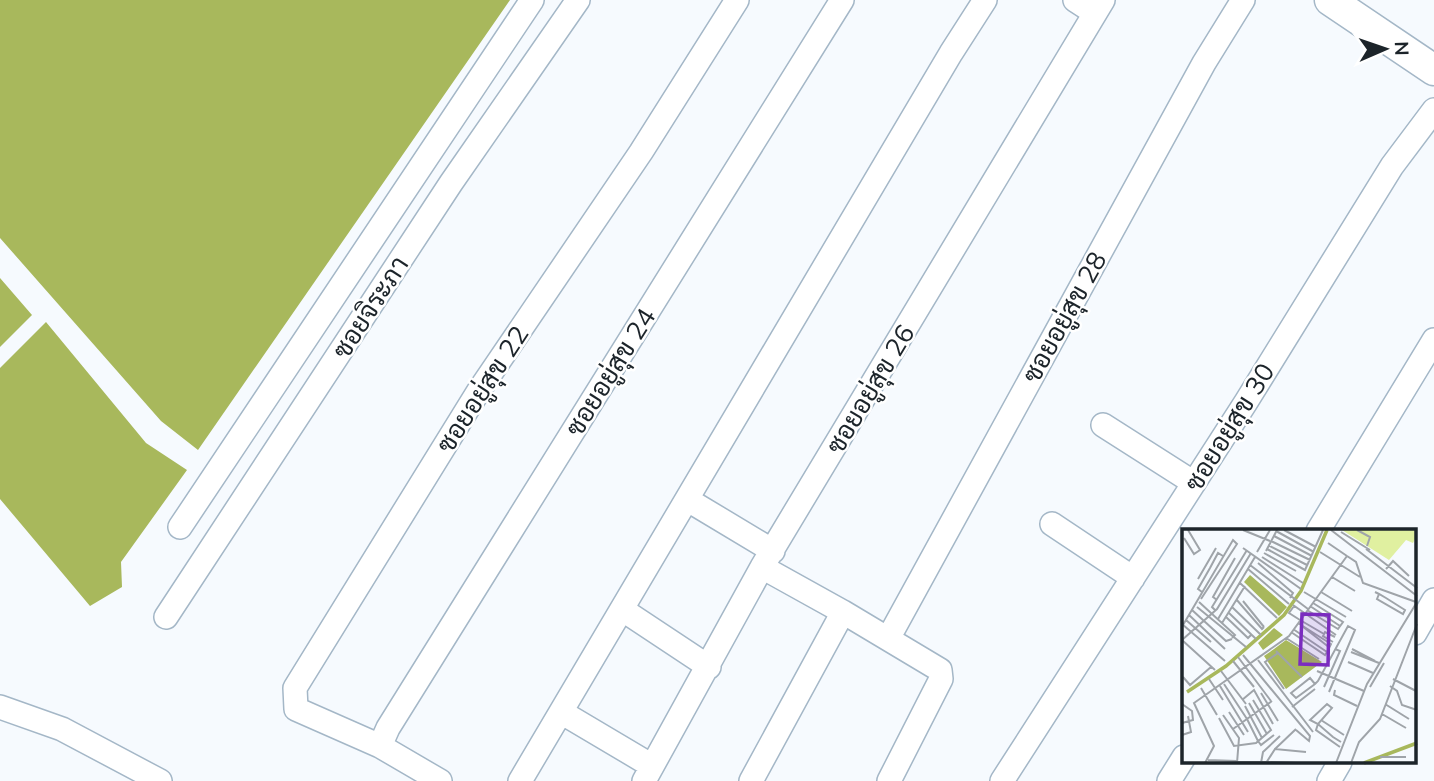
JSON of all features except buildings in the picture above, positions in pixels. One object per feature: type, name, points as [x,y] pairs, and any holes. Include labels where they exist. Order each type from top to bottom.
[{"type":"street","points":[[180,527],[532,0]]},
{"type":"street","name":"ซอยจิระภา","points":[[166,617],[452,183],[578,0]]},
{"type":"street","name":"ซอยอยู่สุข 22","points":[[380,746],[296,709],[295,688],[478,392],[634,162],[737,0]]},
{"type":"street","name":"ซอยอยู่สุข 24","points":[[380,746],[396,716],[842,0]]},
{"type":"street","points":[[520,781],[923,100],[985,0]]},
{"type":"street","points":[[1075,0],[1099,6]]},
{"type":"street","name":"ซอยอยู่สุข 28","points":[[889,637],[1203,63],[1243,0]]},
{"type":"street","points":[[1330,0],[1434,70]]},
{"type":"street","name":"ซอยอยู่สุข 26","points":[[648,774],[768,559],[1099,6]]},
{"type":"street","name":"ซอยอยู่สุข 30","points":[[1002,781],[1194,483],[1392,166],[1434,110]]},
{"type":"street","points":[[1319,529],[1434,340]]},
{"type":"street","points":[[1103,425],[1194,483]]},
{"type":"street","points":[[688,500],[843,612],[936,666],[941,680],[889,781]]},
{"type":"street","points":[[1052,524],[1132,578]]},
{"type":"street","points":[[1416,631],[1434,600]]},
{"type":"street","points":[[622,610],[709,667]]},
{"type":"street","points":[[751,781],[843,612]]},
{"type":"street","points":[[0,707],[62,729],[160,781]]},
{"type":"street","points":[[561,712],[648,774]]},
{"type":"street","points":[[380,746],[440,781]]},
{"type":"street","points":[[1169,781],[1182,760]]},
{"type":"street","points":[[1329,781],[1339,764]]},
{"type":"shaded area","points":[[0,0],[510,0],[198,450],[161,421],[0,238]]},
{"type":"shaded area","points":[[0,278],[32,315],[0,347]]},
{"type":"shaded area","points":[[46,322],[146,443],[187,470],[121,562],[122,587],[90,606],[0,499],[0,368]]}]
